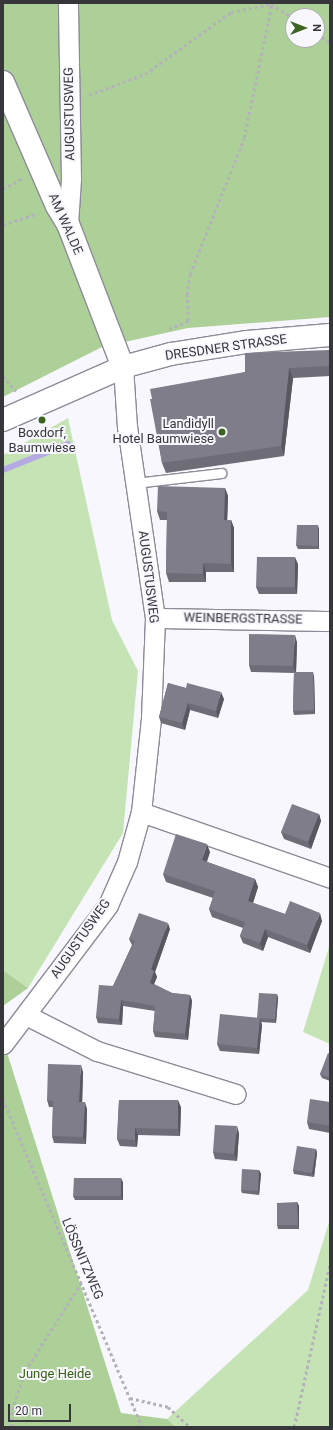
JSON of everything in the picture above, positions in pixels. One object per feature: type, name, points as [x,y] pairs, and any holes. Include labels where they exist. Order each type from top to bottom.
[{"type":"main road","name":"AM WALDE","points":[[3,82],[62,215],[123,367]]},
{"type":"main road","name":"DRESDNER STRASSE","points":[[3,420],[123,367],[171,354],[247,342],[330,335]]},
{"type":"street","name":"AUGUSTUSWEG","points":[[62,215],[71,179],[68,3]]},
{"type":"street","name":"AUGUSTUSWEG","points":[[3,1044],[108,905],[127,862],[141,812],[151,718],[155,618],[127,427],[123,367]]},
{"type":"street","name":"WEINBERGSTRASSE","points":[[155,618],[330,621]]},
{"type":"street","points":[[141,812],[330,878]]},
{"type":"street","points":[[26,1015],[97,1050],[236,1094]]},
{"type":"lane","points":[[135,483],[221,473]]},
{"type":"path","points":[[170,329],[188,321],[190,274],[244,138],[272,3]]},
{"type":"path","points":[[70,114],[88,96],[145,74],[231,12],[272,3],[285,12]]},
{"type":"path","points":[[3,225],[62,215]]},
{"type":"path","name":"LÖSSNITZWEG","points":[[3,1100],[82,1282],[142,1427]]},
{"type":"path","points":[[294,1427],[330,1263]]},
{"type":"path","points":[[11,1427],[12,1410],[25,1371],[82,1282]]},
{"type":"path","points":[[130,1398],[168,1406],[190,1427]]},
{"type":"green space","points":[[3,3],[330,3],[330,317],[188,328],[102,347],[3,397]]},
{"type":"green space","points":[[68,418],[112,620],[138,671],[123,833],[28,988],[3,970],[3,455]]},
{"type":"green space","points":[[330,944],[330,1044],[303,1032]]},
{"type":"green space","points":[[3,970],[28,988],[3,1006]]},
{"type":"green space","name":"Junge Heide","points":[[3,1040],[121,1413],[167,1419],[176,1427],[3,1427]]},
{"type":"green space","points":[[330,1219],[330,1427],[176,1427],[167,1419],[308,1290]]},
{"type":"building","name":"Landidyll Hotel Baumwiese","points":[[330,350],[330,366],[289,368],[281,446],[162,463],[150,399],[152,399],[150,389],[245,372],[245,353]]},
{"type":"building","points":[[158,486],[225,488],[224,520],[231,520],[231,564],[203,563],[203,574],[166,573],[167,512],[157,511]]},
{"type":"building","points":[[297,525],[318,525],[318,546],[296,545]]},
{"type":"building","points":[[257,557],[295,557],[295,587],[256,587]]},
{"type":"building","points":[[249,634],[295,635],[293,666],[249,665]]},
{"type":"building","points":[[294,672],[313,672],[314,710],[293,711]]},
{"type":"building","points":[[168,683],[186,688],[187,683],[221,692],[216,711],[188,703],[182,723],[159,717]]},
{"type":"building","points":[[292,804],[319,814],[308,842],[281,832]]},
{"type":"building","points":[[176,834],[207,844],[202,860],[255,879],[248,901],[285,914],[290,901],[320,913],[307,945],[265,929],[260,943],[240,936],[245,922],[209,909],[215,891],[163,874]]},
{"type":"building","points":[[139,913],[168,923],[151,969],[154,971],[150,983],[172,993],[190,995],[185,1034],[153,1031],[155,1006],[121,1000],[119,1019],[96,1017],[99,985],[113,986],[135,941],[129,939]]},
{"type":"building","points":[[259,993],[277,994],[275,1019],[257,1018]]},
{"type":"building","points":[[220,1014],[260,1018],[257,1048],[217,1044]]},
{"type":"building","points":[[328,1053],[330,1054],[330,1078],[320,1074]]},
{"type":"building","points":[[48,1064],[81,1065],[79,1102],[85,1102],[83,1137],[52,1136],[53,1101],[47,1100]]},
{"type":"building","points":[[310,1099],[330,1102],[330,1126],[307,1122]]},
{"type":"building","points":[[119,1100],[178,1100],[178,1129],[135,1128],[135,1140],[117,1139]]},
{"type":"building","points":[[215,1125],[237,1126],[234,1154],[213,1152]]},
{"type":"building","points":[[297,1146],[316,1149],[312,1173],[293,1170]]},
{"type":"building","points":[[242,1169],[259,1170],[258,1191],[241,1190]]},
{"type":"building","points":[[74,1178],[121,1178],[121,1196],[73,1196]]},
{"type":"building","points":[[297,1202],[298,1225],[277,1225],[277,1203]]},
{"type":"waterway","points":[[3,470],[68,444]]},
{"type":"place","name":"Boxdorf, Baumwiese","points":[[42,420]]},
{"type":"place","name":"Landidyll Hotel Baumwiese","points":[[222,432]]}]
